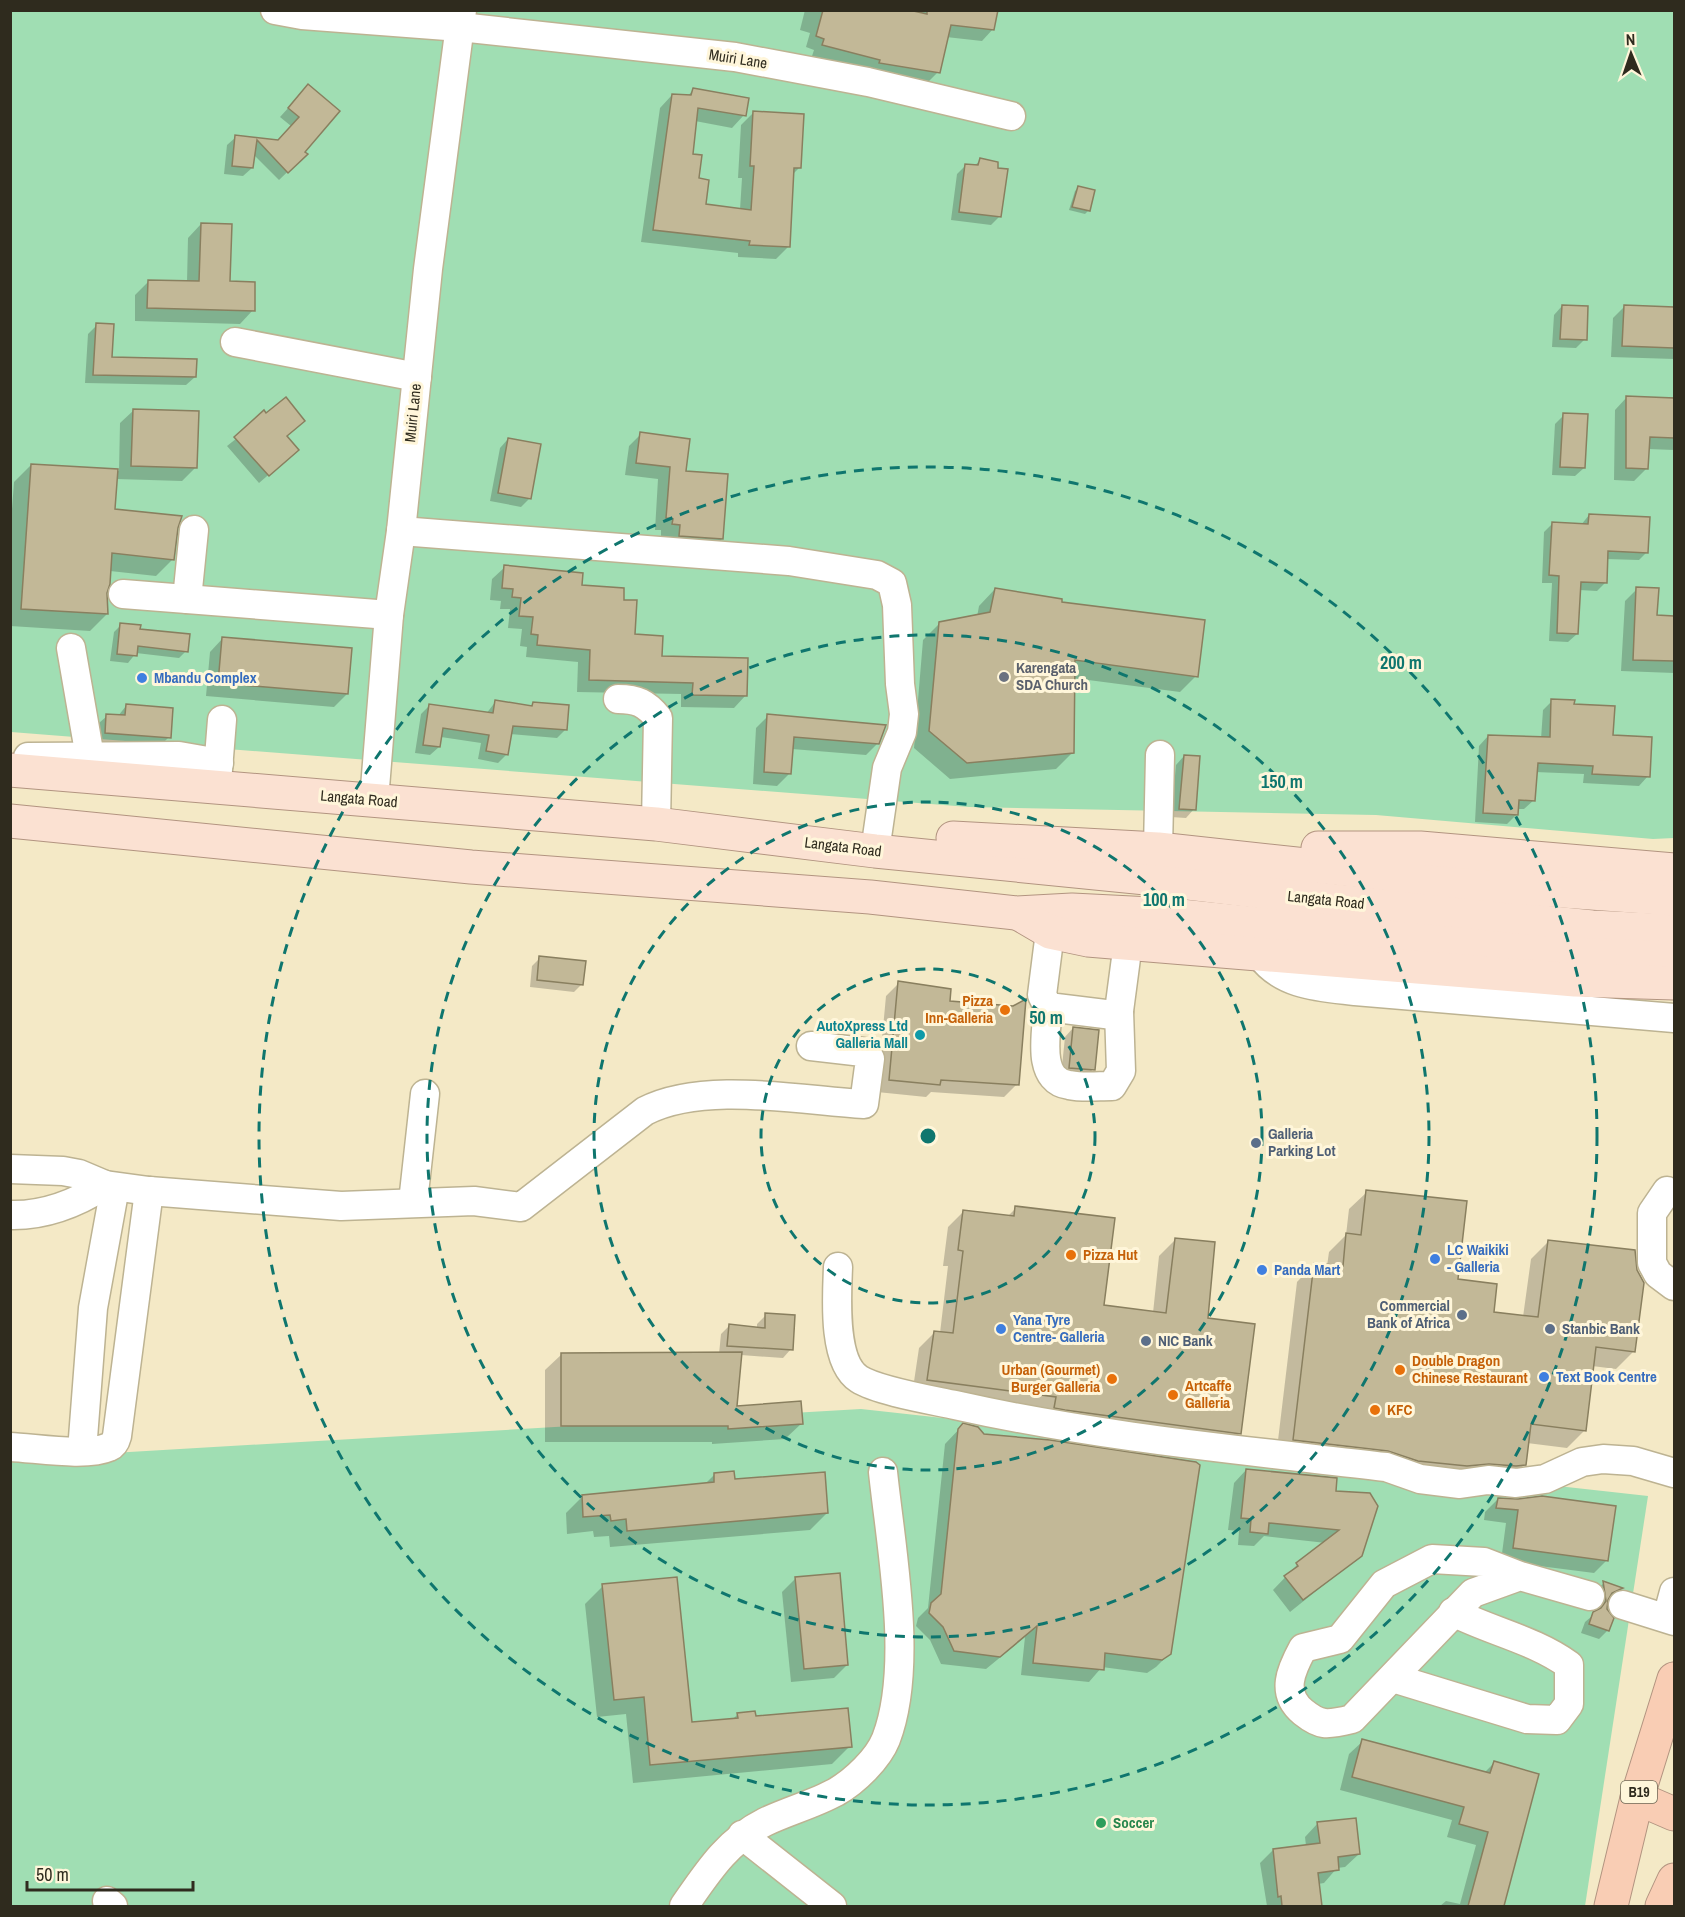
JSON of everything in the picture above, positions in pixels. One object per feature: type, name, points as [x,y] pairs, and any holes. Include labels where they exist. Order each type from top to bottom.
[{"type":"highway","name":"B19","points":[[1611,1906],[1637,1798],[1674,1679]]},
{"type":"highway","points":[[1637,1798],[1674,1814]]},
{"type":"highway","points":[[1662,1906],[1674,1880]]},
{"type":"main road","name":"Langata Road","points":[[10,770],[218,775],[374,800],[656,824],[875,851],[1581,926],[1674,931]]},
{"type":"main road","name":"Langata Road","points":[[12,822],[471,867],[858,896],[1017,913],[1072,910],[1171,915],[1546,953],[1674,958]]},
{"type":"main road","points":[[875,851],[927,836],[1158,849],[1610,897],[1674,899]]},
{"type":"main road","points":[[1158,849],[1420,848],[1674,870]]},
{"type":"main road","points":[[1017,913],[1050,932],[1088,940],[1575,980],[1674,983]]},
{"type":"street","name":"Muiri Lane","points":[[275,10],[302,15],[461,19],[735,57],[868,82],[1011,116]]},
{"type":"street","name":"Muiri Lane","points":[[374,800],[370,732],[401,531],[428,269],[461,19]]},
{"type":"street","points":[[235,342],[417,377]]},
{"type":"street","points":[[187,599],[194,530]]},
{"type":"street","points":[[401,531],[789,561],[852,570],[887,578],[892,583],[897,605],[900,684],[904,714],[902,732],[887,768],[875,851]]},
{"type":"street","points":[[123,594],[389,615]]},
{"type":"street","points":[[71,648],[90,758]]},
{"type":"street","points":[[618,699],[634,699],[648,705],[657,718],[656,824]]},
{"type":"street","points":[[10,756],[90,758],[179,756],[218,775],[222,720]]},
{"type":"street","points":[[1158,849],[1160,755]]},
{"type":"street","points":[[1050,932],[1042,995],[1048,1007],[1045,1058],[1053,1077],[1067,1085],[1112,1086],[1121,1071],[1119,1011],[1128,943]]},
{"type":"street","points":[[1260,955],[1269,967],[1285,977],[1310,985],[1355,992],[1674,1018]]},
{"type":"street","points":[[1048,1007],[1113,1015],[1119,1011]]},
{"type":"street","points":[[10,1169],[63,1171],[79,1174],[110,1186],[149,1191],[341,1206],[474,1201],[521,1207],[645,1111],[664,1101],[683,1096],[710,1094],[864,1104],[870,1059],[867,1055],[863,1052],[811,1046]]},
{"type":"street","points":[[413,1202],[425,1094]]},
{"type":"street","points":[[10,1215],[23,1215],[78,1202],[110,1186]]},
{"type":"street","points":[[82,1451],[93,1308],[110,1186]]},
{"type":"street","points":[[10,1447],[82,1451],[109,1447],[117,1436],[149,1191]]},
{"type":"street","points":[[1674,1210],[1666,1191],[1652,1213],[1652,1263],[1658,1274],[1674,1286]]},
{"type":"street","points":[[838,1267],[839,1335],[849,1369],[859,1379],[903,1394],[1042,1424],[1386,1467],[1420,1479],[1460,1484],[1488,1480],[1516,1483],[1545,1479],[1582,1462],[1603,1459],[1633,1461],[1674,1473]]},
{"type":"street","points":[[684,1906],[719,1856],[742,1835],[765,1822],[837,1791],[856,1777],[885,1742],[894,1715],[898,1666],[898,1623],[883,1472]]},
{"type":"street","points":[[1520,1576],[1473,1593],[1352,1719],[1323,1723],[1310,1717],[1295,1705],[1287,1691],[1293,1667],[1303,1648],[1340,1639],[1384,1584],[1432,1559],[1484,1562],[1520,1576],[1590,1596]]},
{"type":"street","points":[[1623,1605],[1672,1610]]},
{"type":"street","points":[[1393,1678],[1527,1719],[1557,1720],[1569,1704],[1569,1665],[1553,1653],[1485,1628],[1453,1612]]},
{"type":"street","points":[[742,1835],[832,1906]]},
{"type":"green space","points":[[10,11],[1674,11],[1674,838],[1653,839],[1376,815],[969,807],[11,732]]},
{"type":"green space","points":[[861,1409],[1648,1496],[1585,1906],[11,1906],[11,1459]]},
{"type":"building","points":[[823,10],[909,10],[927,14],[927,10],[998,10],[994,30],[951,25],[940,73],[879,63],[880,60],[822,45],[824,39],[816,36]]},
{"type":"building","points":[[308,84],[340,111],[305,152],[308,154],[288,173],[257,140],[253,168],[232,166],[235,135],[278,140],[299,117],[288,108]]},
{"type":"building","points":[[693,88],[749,98],[746,116],[698,108],[693,154],[702,155],[699,178],[709,180],[706,204],[751,210],[754,166],[750,166],[753,111],[804,114],[801,168],[794,168],[790,247],[749,245],[750,241],[653,230],[672,94],[691,95]]},
{"type":"building","points":[[980,158],[998,162],[998,168],[1008,169],[1001,217],[959,212],[965,164],[978,165]]},
{"type":"building","points":[[1078,186],[1095,190],[1090,211],[1072,207]]},
{"type":"building","points":[[201,223],[232,224],[230,281],[255,282],[255,311],[147,308],[148,280],[199,281]]},
{"type":"building","points":[[1562,305],[1588,306],[1587,340],[1560,339]]},
{"type":"building","points":[[1624,305],[1674,307],[1674,348],[1622,346]]},
{"type":"building","points":[[96,323],[114,324],[112,357],[197,359],[196,377],[93,375]]},
{"type":"building","points":[[1626,396],[1674,398],[1674,438],[1650,437],[1648,469],[1626,468]]},
{"type":"building","points":[[286,397],[305,421],[287,436],[299,450],[269,476],[234,437],[264,410],[266,413]]},
{"type":"building","points":[[133,409],[199,411],[197,468],[131,466]]},
{"type":"building","points":[[1563,413],[1588,414],[1585,468],[1560,467]]},
{"type":"building","points":[[640,432],[690,439],[686,471],[728,474],[723,539],[679,536],[680,525],[672,524],[673,519],[666,518],[670,467],[636,463]]},
{"type":"building","points":[[508,438],[541,444],[531,499],[498,493]]},
{"type":"building","points":[[31,464],[118,469],[115,509],[182,516],[174,560],[112,553],[110,584],[107,593],[108,614],[21,609]]},
{"type":"building","points":[[1589,514],[1650,517],[1648,553],[1608,551],[1607,583],[1581,582],[1578,634],[1557,633],[1559,576],[1549,575],[1552,522],[1588,524]]},
{"type":"building","points":[[504,565],[583,573],[582,585],[624,588],[624,600],[637,600],[635,634],[663,636],[662,656],[748,658],[747,696],[692,695],[693,683],[589,680],[590,650],[537,645],[538,635],[531,634],[533,617],[519,616],[521,598],[512,597],[513,589],[502,588]]},
{"type":"building","points":[[1636,587],[1659,588],[1657,615],[1674,616],[1674,661],[1633,660]]},
{"type":"building","name":"Karengata SDA Church","points":[[995,588],[1062,599],[1062,602],[1205,620],[1198,677],[1075,660],[1074,753],[967,763],[929,731],[939,622],[990,612]]},
{"type":"building","points":[[120,623],[141,625],[140,629],[190,634],[188,652],[138,646],[137,656],[117,654]]},
{"type":"building","points":[[222,637],[352,648],[348,694],[218,683]]},
{"type":"building","points":[[1551,699],[1575,700],[1574,704],[1615,706],[1613,735],[1652,737],[1650,777],[1592,774],[1593,766],[1538,763],[1535,801],[1519,800],[1518,815],[1483,813],[1488,735],[1550,737]]},
{"type":"building","points":[[495,700],[532,706],[533,702],[569,705],[567,730],[513,726],[508,755],[486,751],[489,735],[443,728],[440,747],[423,745],[429,704],[493,713]]},
{"type":"building","points":[[126,704],[173,708],[171,738],[105,733],[106,714],[125,715]]},
{"type":"building","points":[[767,714],[886,725],[879,744],[794,737],[791,774],[764,772]]},
{"type":"building","points":[[1184,755],[1200,756],[1196,810],[1179,809]]},
{"type":"building","points":[[539,956],[586,961],[583,985],[537,980]]},
{"type":"building","points":[[898,981],[951,989],[950,1001],[1013,1006],[1026,999],[1019,1085],[941,1080],[940,1085],[889,1080]]},
{"type":"building","points":[[1073,1027],[1099,1030],[1095,1070],[1069,1068]]},
{"type":"building","points":[[1366,1190],[1467,1201],[1458,1279],[1497,1284],[1494,1312],[1538,1317],[1548,1240],[1635,1250],[1637,1270],[1644,1283],[1635,1352],[1596,1347],[1586,1431],[1531,1424],[1526,1465],[1516,1466],[1489,1464],[1467,1466],[1418,1461],[1388,1451],[1293,1440],[1314,1263],[1343,1266],[1346,1233],[1361,1235]]},
{"type":"building","points":[[1015,1206],[1115,1218],[1104,1305],[1166,1313],[1175,1238],[1215,1242],[1208,1318],[1255,1324],[1241,1434],[1065,1410],[1054,1408],[1056,1397],[927,1380],[934,1331],[953,1333],[963,1251],[958,1250],[963,1210],[1014,1216]]},
{"type":"building","points":[[765,1313],[795,1315],[793,1350],[727,1346],[729,1324],[765,1328]]},
{"type":"building","points":[[742,1352],[737,1406],[801,1401],[803,1424],[728,1429],[728,1426],[561,1426],[561,1353]]},
{"type":"building","points":[[963,1423],[978,1427],[984,1434],[1050,1440],[1196,1462],[1200,1465],[1171,1654],[1162,1660],[1105,1653],[1104,1670],[1033,1663],[1037,1626],[1000,1657],[954,1651],[943,1627],[929,1613],[931,1603],[941,1594],[958,1429]]},
{"type":"building","points":[[1246,1469],[1337,1478],[1336,1491],[1370,1493],[1378,1506],[1362,1556],[1303,1600],[1284,1576],[1298,1566],[1296,1563],[1339,1530],[1269,1523],[1268,1534],[1250,1532],[1251,1519],[1241,1518]]},
{"type":"building","points":[[734,1471],[735,1479],[825,1472],[828,1513],[627,1531],[626,1519],[611,1521],[610,1515],[583,1517],[582,1495],[714,1482],[714,1473]]},
{"type":"building","points":[[1542,1496],[1616,1506],[1608,1561],[1513,1548],[1518,1510],[1496,1508],[1498,1498],[1518,1499]]},
{"type":"building","points":[[840,1573],[848,1665],[804,1669],[795,1577]]},
{"type":"building","points":[[677,1577],[692,1722],[738,1718],[737,1713],[755,1711],[756,1716],[848,1708],[852,1747],[650,1765],[644,1697],[614,1700],[602,1584]]},
{"type":"building","points":[[1603,1581],[1623,1588],[1612,1593],[1608,1600],[1607,1609],[1614,1618],[1609,1631],[1589,1624],[1593,1612],[1601,1608],[1606,1601]]},
{"type":"building","points":[[1362,1739],[1490,1773],[1494,1761],[1539,1774],[1504,1906],[1468,1906],[1488,1832],[1459,1824],[1464,1807],[1352,1777]]},
{"type":"building","points":[[1356,1818],[1360,1854],[1338,1857],[1339,1870],[1318,1873],[1322,1906],[1282,1906],[1281,1896],[1278,1897],[1273,1849],[1320,1843],[1317,1822]]},
{"type":"place","name":"Karengata SDA Church","points":[[1004,677]]},
{"type":"place","name":"Mbandu Complex","points":[[142,678]]},
{"type":"place","name":"Pizza Inn-Galleria","points":[[1005,1010]]},
{"type":"place","name":"AutoXpress Ltd Galleria Mall","points":[[920,1035]]},
{"type":"place","name":"Galleria Parking Lot","points":[[1256,1143]]},
{"type":"place","name":"Pizza Hut","points":[[1071,1255]]},
{"type":"place","name":"LC Waikiki - Galleria","points":[[1435,1259]]},
{"type":"place","name":"Panda Mart","points":[[1262,1270]]},
{"type":"place","name":"Commercial Bank of Africa","points":[[1462,1315]]},
{"type":"place","name":"Yana Tyre Centre- Galleria","points":[[1001,1329]]},
{"type":"place","name":"Stanbic Bank","points":[[1550,1329]]},
{"type":"place","name":"NIC Bank","points":[[1146,1341]]},
{"type":"place","name":"Double Dragon Chinese Restaurant","points":[[1400,1370]]},
{"type":"place","name":"Text Book Centre","points":[[1544,1377]]},
{"type":"place","name":"Urban (Gourmet) Burger Galleria","points":[[1112,1379]]},
{"type":"place","name":"Artcaffe Galleria","points":[[1173,1395]]},
{"type":"place","name":"KFC","points":[[1375,1410]]},
{"type":"place","name":"Soccer","points":[[1101,1823]]}]
